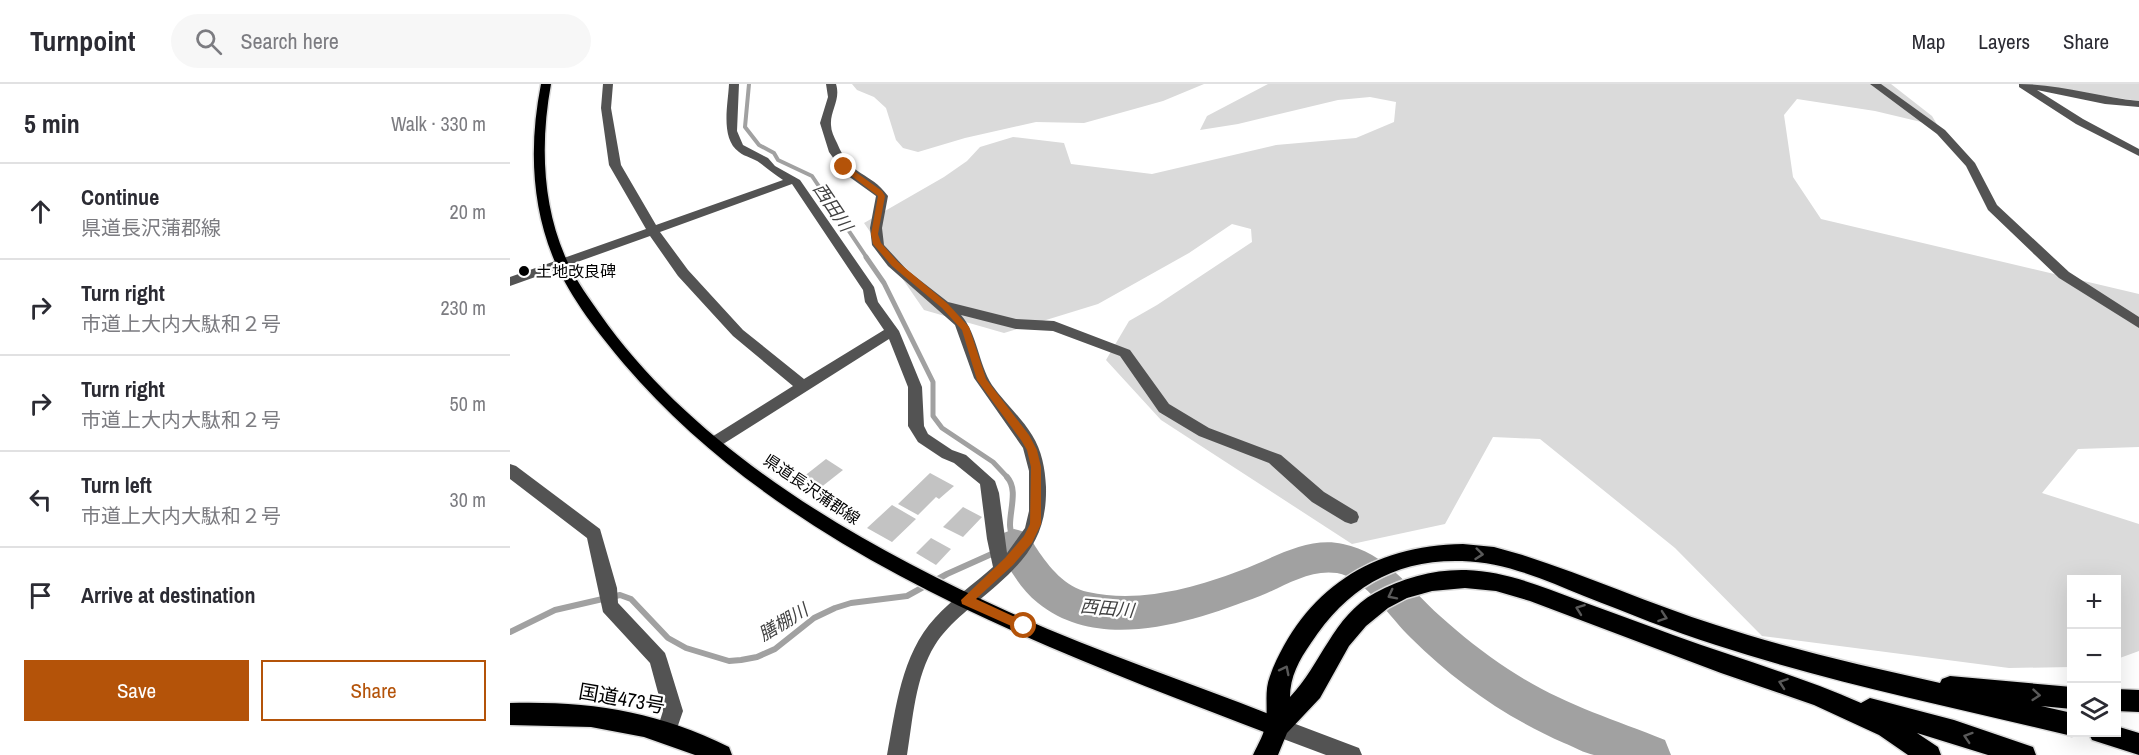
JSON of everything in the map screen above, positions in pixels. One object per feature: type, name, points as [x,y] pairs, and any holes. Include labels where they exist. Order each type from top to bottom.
[{"type":"highway","points":[[1266,755],[1277,727],[1281,678],[1298,645],[1317,618],[1347,586],[1375,570],[1421,556],[1453,552],[1482,554],[1510,560],[1716,635],[1874,680],[2067,724]]},
{"type":"highway","points":[[1277,727],[1312,690],[1341,639],[1358,619],[1380,601],[1402,590],[1432,582],[1465,579],[1496,582],[1531,592],[1721,663],[1819,696],[1954,732],[2024,755]]},
{"type":"highway","points":[[1874,680],[2067,698]]},
{"type":"highway","points":[[1819,696],[1887,726],[1929,755]]},
{"type":"highway","points":[[2121,700],[2139,701]]},
{"type":"highway","name":"国道473号","points":[[510,714],[587,715],[629,721],[667,730],[720,755]]},
{"type":"highway","points":[[2115,737],[2139,745]]},
{"type":"main road","name":"県道長沢蒲郡線","points":[[546,84],[538,135],[540,173],[548,224],[562,263],[600,327],[673,406],[715,442],[818,518],[917,576],[966,600],[1134,673],[1277,727]]},
{"type":"street","points":[[608,84],[606,108],[615,165],[653,231],[683,273],[738,333],[803,387]]},
{"type":"street","points":[[734,84],[732,131],[738,146],[793,180],[869,290],[872,302],[892,331],[915,387],[916,426],[923,438],[947,454],[960,459],[987,481],[1002,558]]},
{"type":"street","points":[[831,84],[835,91],[833,104],[826,121],[826,129],[844,167],[873,186],[882,196],[874,234],[877,244],[895,264],[945,306],[966,329],[982,380],[1025,437],[1032,450],[1036,467],[1036,524],[1028,540],[1002,558],[930,637],[918,662],[897,755]]},
{"type":"street","points":[[1875,84],[1941,132],[1971,165],[1992,207],[2064,275],[2139,323]]},
{"type":"street","points":[[2021,84],[2105,101],[2139,104]]},
{"type":"street","points":[[2021,84],[2091,130],[2139,153]]},
{"type":"street","points":[[510,282],[793,180]]},
{"type":"street","points":[[945,306],[1016,324],[1054,326],[1125,353],[1164,408],[1204,432],[1275,459],[1318,497],[1351,517]]},
{"type":"street","points":[[715,442],[892,331]]},
{"type":"street","points":[[510,470],[594,534],[609,597],[658,659],[673,711],[667,730]]},
{"type":"street","points":[[1277,727],[1352,755]]},
{"type":"shaded area","points":[[852,84],[1204,84],[1163,101],[1084,123],[1036,122],[965,138],[918,152],[903,148],[896,140],[886,108],[874,97],[857,90]]},
{"type":"shaded area","points":[[1268,84],[1891,84],[1932,116],[1938,126],[1875,111],[1797,99],[1784,115],[1793,177],[1821,219],[2139,294],[2139,447],[2078,449],[2042,493],[2139,524],[2139,651],[2121,658],[2121,575],[2067,575],[2067,667],[2009,668],[1762,636],[1675,548],[1540,439],[1493,437],[1445,524],[1352,544],[1161,420],[1106,360],[1129,321],[1252,242],[1251,229],[1232,224],[1189,253],[1098,304],[1004,333],[924,310],[864,223],[944,177],[967,161],[980,147],[1013,137],[1064,143],[1071,164],[1152,174],[1276,145],[1356,138],[1394,122],[1396,102],[1370,97],[1338,100],[1238,124],[1200,130],[1207,116]]},
{"type":"shaded area","points":[[2017,84],[2139,84],[2139,101]]},
{"type":"building","points":[[826,459],[843,470],[815,492],[798,481]]},
{"type":"building","points":[[930,473],[954,486],[939,499],[936,497],[918,515],[898,504]]},
{"type":"building","points":[[892,505],[916,519],[892,542],[867,528]]},
{"type":"building","points":[[963,507],[982,517],[963,537],[943,527]]},
{"type":"building","points":[[931,538],[951,549],[936,565],[916,553]]},
{"type":"waterway","name":"西田川","points":[[749,84],[745,127],[759,145],[774,153],[778,160],[812,176],[867,258]]},
{"type":"waterway","name":"西田川","points":[[866,257],[884,283],[933,382],[933,416],[942,428],[993,462],[1008,478]]},
{"type":"waterway","name":"膳棚川","points":[[510,632],[555,610],[620,595],[631,599],[668,638],[686,648],[729,661],[757,657],[775,649],[814,618],[835,608],[851,603],[907,596],[947,574],[1014,544],[1010,530],[1013,493],[1007,477]]},
{"type":"waterway","name":"西田川","points":[[1014,544],[1033,573],[1050,591],[1078,606],[1102,612],[1155,610],[1181,605],[1232,590],[1311,559],[1321,557],[1344,559],[1356,563],[1376,576],[1441,642],[1511,694],[1549,715],[1599,737],[1650,755]]},
{"type":"place","name":"土地改良碑","points":[[524,271]]},
{"type":"route","points":[[844,167],[848,172],[873,186],[882,196],[874,234],[877,244],[882,252],[945,306],[966,329],[977,371],[1032,450],[1036,467],[1036,524],[1028,540],[1009,561],[966,600],[1024,626]]}]
